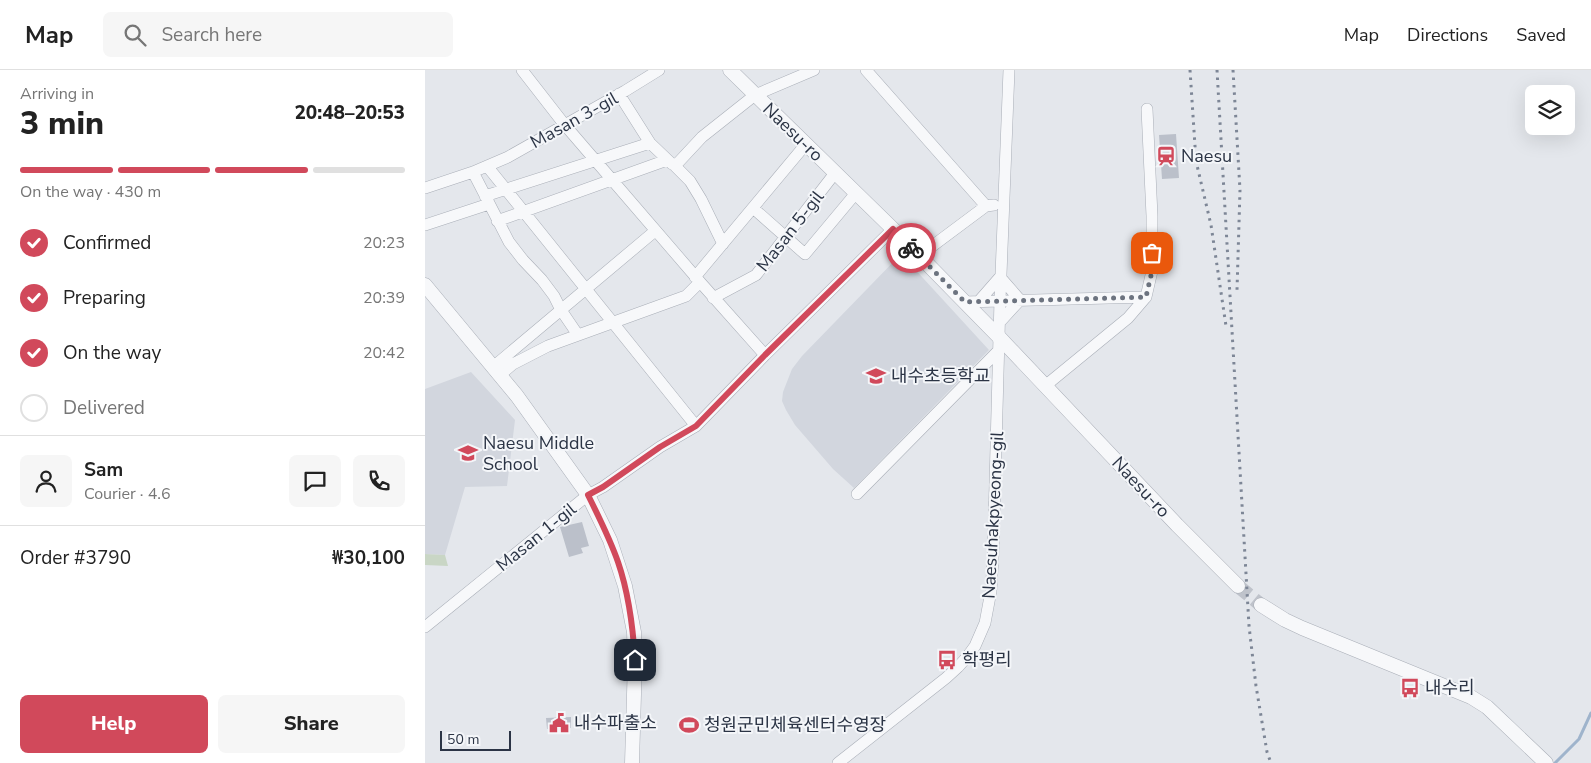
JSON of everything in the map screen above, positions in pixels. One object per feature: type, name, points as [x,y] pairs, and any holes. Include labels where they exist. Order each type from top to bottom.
[{"type":"street","points":[[522,70],[594,160],[697,280],[765,355]]},
{"type":"street","name":"Masan 3-gil","points":[[425,188],[473,172],[508,157],[659,70]]},
{"type":"street","name":"Naesu-ro","points":[[730,70],[965,302],[1177,525],[1238,586]]},
{"type":"street","points":[[497,221],[612,180],[671,163],[755,95],[814,70]]},
{"type":"street","points":[[866,70],[986,206]]},
{"type":"street","name":"Naesuhakpyeong-gil","points":[[838,763],[959,667],[975,646],[985,624],[993,564],[1003,203],[1009,70]]},
{"type":"street","points":[[619,94],[650,142],[690,180],[723,244]]},
{"type":"street","points":[[1045,386],[1127,318],[1146,297],[1152,271],[1147,109]]},
{"type":"street","points":[[425,225],[487,200],[505,189],[650,142]]},
{"type":"street","points":[[497,371],[548,346],[686,296],[723,244],[806,144]]},
{"type":"street","points":[[487,166],[696,426]]},
{"type":"street","points":[[473,172],[497,221],[514,248],[554,296],[578,335]]},
{"type":"street","name":"Masan 5-gil","points":[[713,298],[755,275],[835,173]]},
{"type":"street","points":[[753,208],[805,254],[856,194]]},
{"type":"street","points":[[919,256],[986,206],[1003,203]]},
{"type":"street","name":"Masan 1-gil","points":[[425,627],[588,495],[603,487],[660,447],[696,426],[893,229]]},
{"type":"street","points":[[497,371],[561,310],[655,231]]},
{"type":"street","points":[[979,301],[1001,277],[1020,300]]},
{"type":"street","points":[[425,285],[517,396],[588,495],[609,540],[618,562],[630,609],[633,632],[635,660],[632,763]]},
{"type":"street","points":[[965,302],[1146,297]]},
{"type":"street","points":[[857,494],[999,337],[1020,300]]},
{"type":"street","points":[[1261,605],[1294,624],[1471,697],[1494,713],[1546,763]]},
{"type":"shaded area","name":"내수초등학교","points":[[901,254],[989,350],[854,488],[833,469],[795,425],[782,401],[783,392],[792,369],[802,356]]},
{"type":"shaded area","name":"Naesu Middle School","points":[[471,372],[515,420],[507,486],[465,487],[445,555],[425,554],[425,389]]},
{"type":"green space","points":[[425,554],[445,555],[448,566],[425,565]]},
{"type":"building","points":[[1176,134],[1179,178],[1162,179],[1159,135]]},
{"type":"building","points":[[582,522],[589,546],[581,548],[583,553],[569,557],[560,527]]},
{"type":"building","name":"내수파출소","points":[[571,717],[571,728],[547,729],[546,718]]},
{"type":"waterway","points":[[1555,763],[1579,739],[1591,713]]},
{"type":"tunnel","points":[[1238,586],[1261,605]]},
{"type":"railway","points":[[1190,70],[1196,161],[1211,225],[1226,326]]},
{"type":"railway","points":[[1217,70],[1249,626],[1256,686],[1267,752],[1271,763]]},
{"type":"railway","points":[[1233,70],[1240,190],[1237,290]]},
{"type":"way so far","points":[[911,248],[965,302],[1146,297],[1150,286],[1152,253]]},
{"type":"place","name":"Naesu","points":[[1166,156]]},
{"type":"place","name":"내수초등학교","points":[[876,376]]},
{"type":"place","name":"Naesu Middle School","points":[[468,453]]},
{"type":"place","name":"학평리","points":[[947,660]]},
{"type":"place","name":"내수리","points":[[1410,688]]},
{"type":"place","name":"내수파출소","points":[[559,723]]},
{"type":"place","name":"청원군민체육센터수영장","points":[[689,725]]},
{"type":"route","points":[[635,660],[630,609],[625,586],[618,562],[588,495],[603,487],[660,447],[696,426],[893,229],[911,248]]}]
